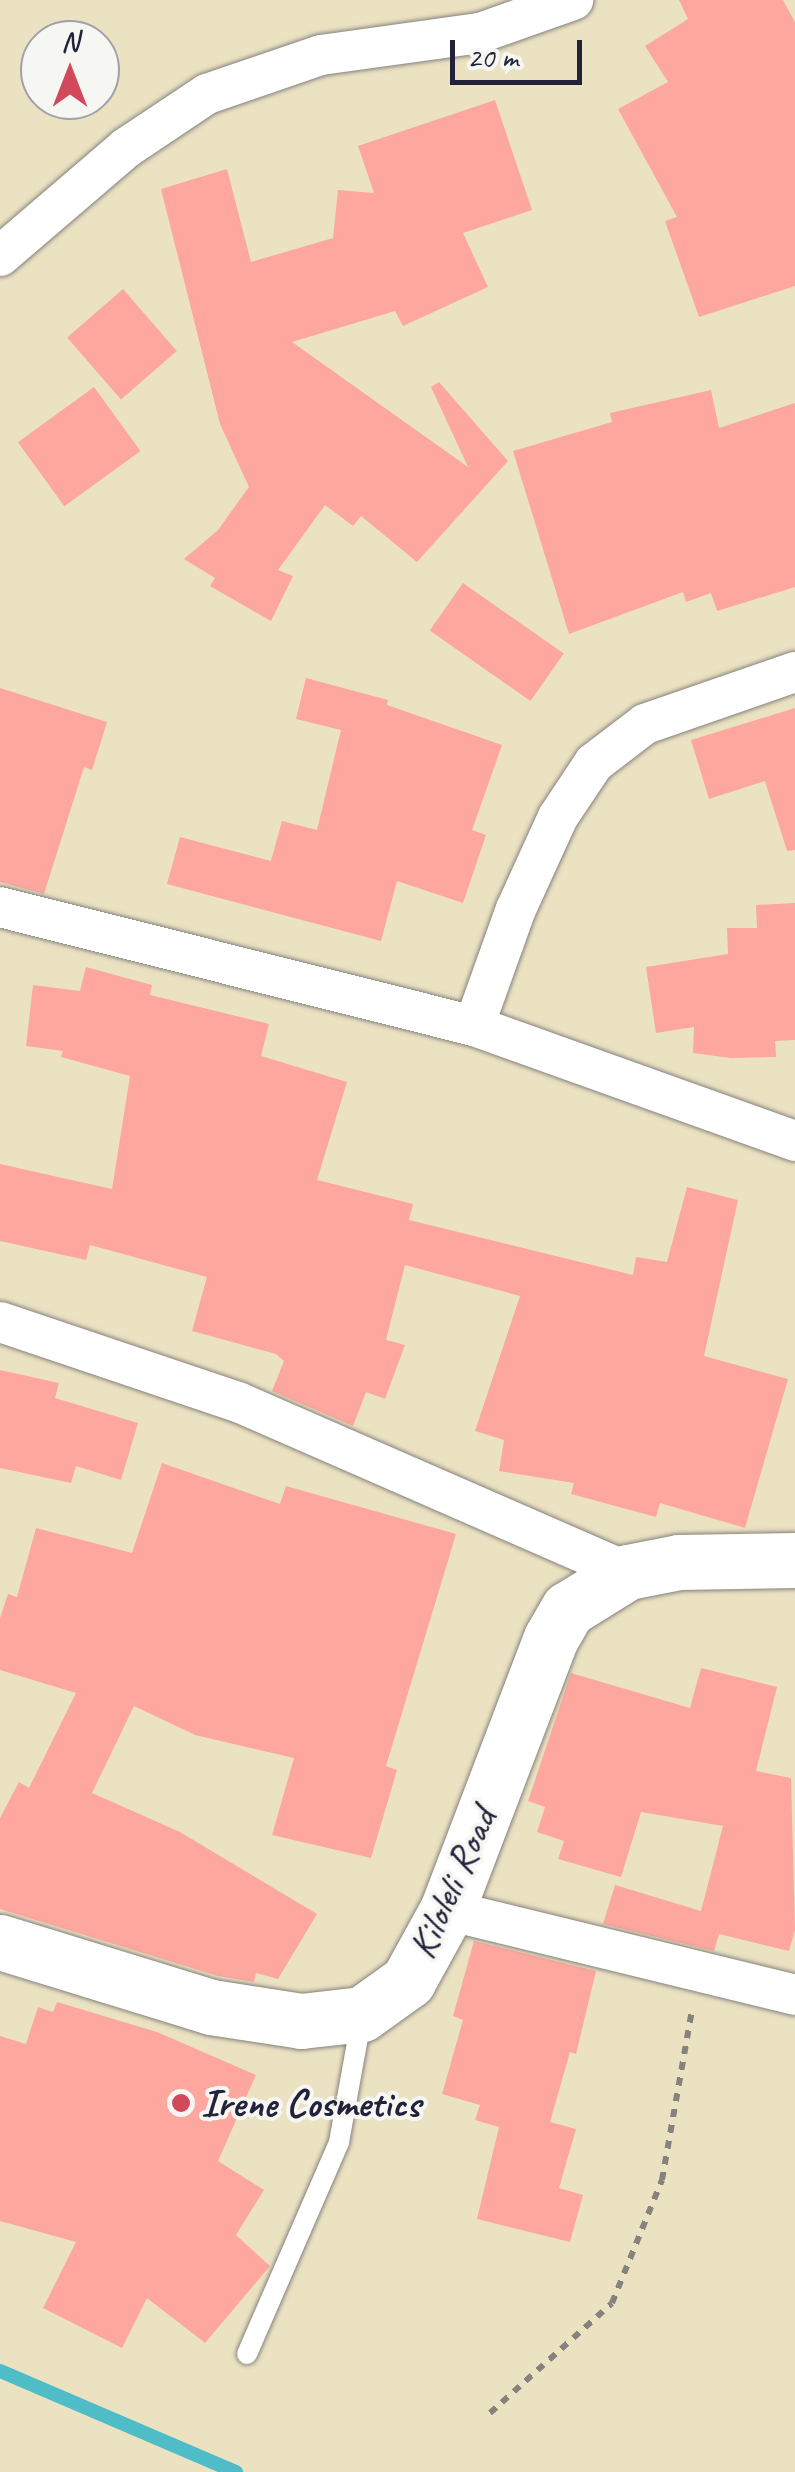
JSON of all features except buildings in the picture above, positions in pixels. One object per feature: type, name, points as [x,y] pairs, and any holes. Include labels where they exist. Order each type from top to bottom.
[{"type":"main road","name":"Kiloleli Road","points":[[0,1942],[211,2007],[301,2022],[362,2014],[408,1981],[447,1910],[551,1638],[568,1609],[628,1572],[679,1562],[795,1560]]},
{"type":"street","points":[[0,256],[126,148],[207,94],[321,55],[480,32],[572,0]]},
{"type":"street","points":[[474,1026],[551,832],[594,763],[645,724],[795,672]]},
{"type":"street","points":[[0,907],[474,1026],[795,1141]]},
{"type":"street","points":[[0,1322],[238,1402],[628,1572]]},
{"type":"street","points":[[447,1910],[666,1959],[700,1974],[795,1995]]},
{"type":"lane","points":[[248,2354],[339,2142],[362,2014]]},
{"type":"path","points":[[490,2413],[612,2302],[662,2180],[700,1974]]},
{"type":"waterway","points":[[0,2371],[236,2472]]},
{"type":"place","name":"Irene Cosmetics","points":[[181,2103]]}]
